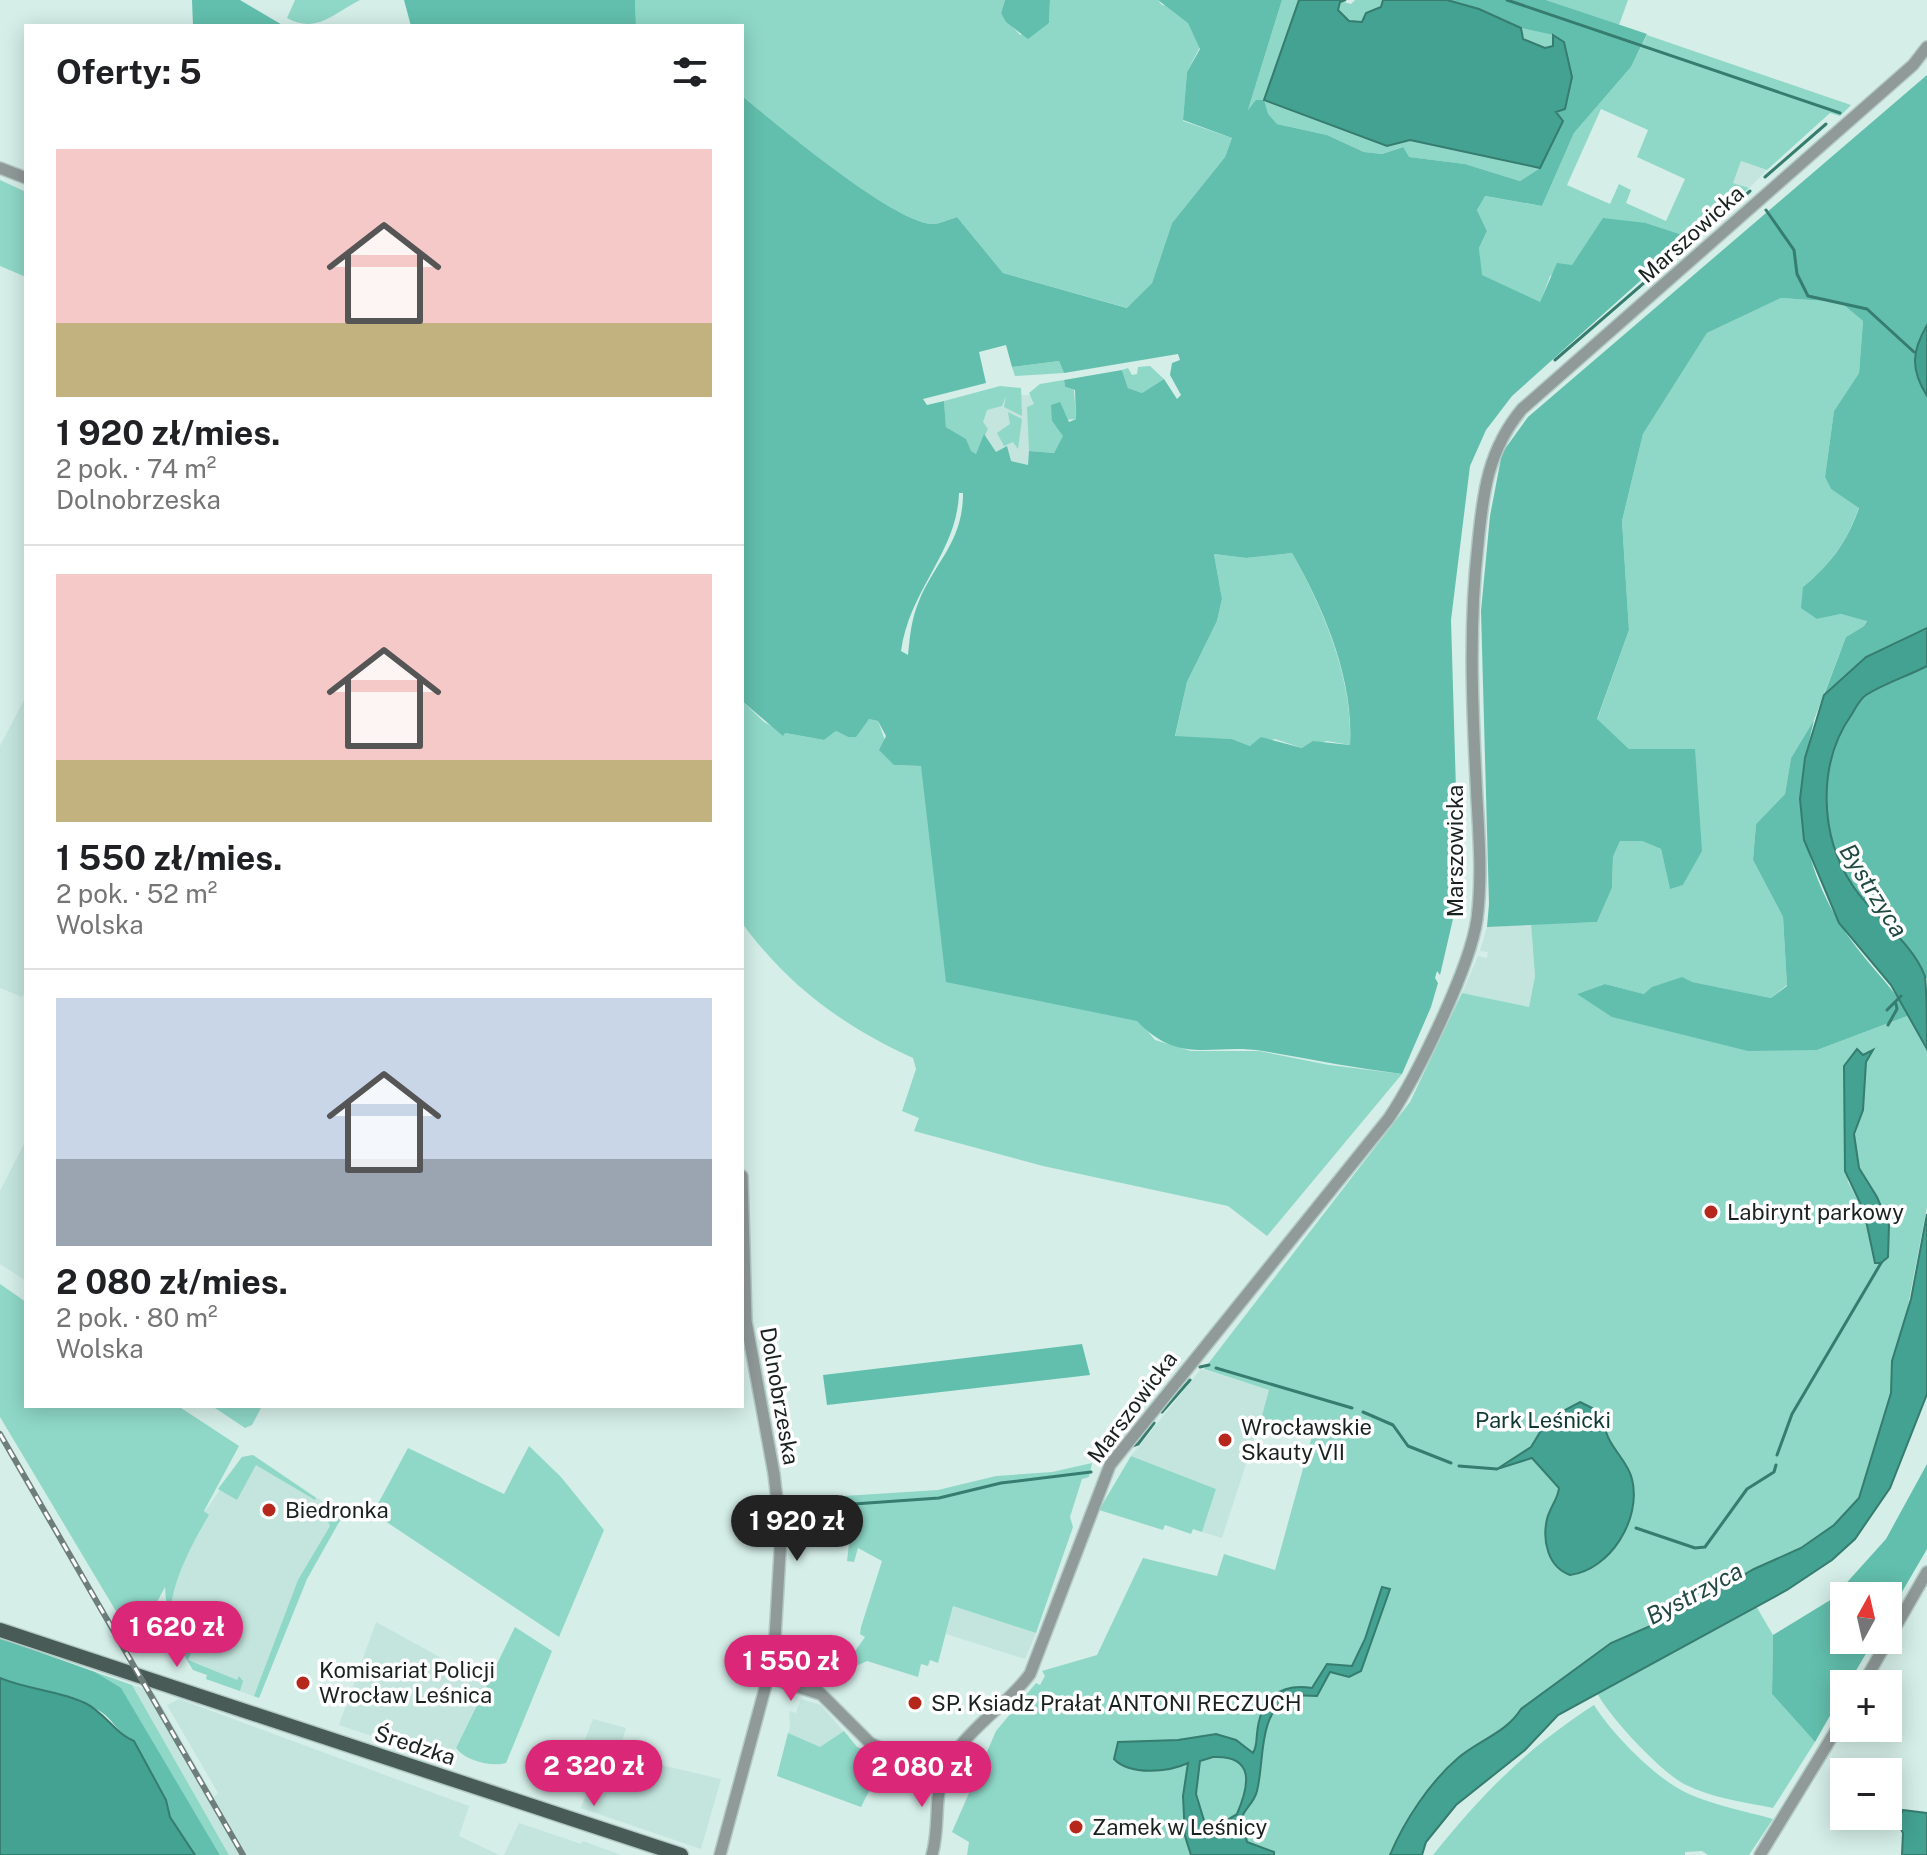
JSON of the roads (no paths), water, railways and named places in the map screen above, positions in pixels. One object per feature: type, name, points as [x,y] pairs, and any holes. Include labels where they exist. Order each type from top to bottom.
[{"type":"main road","name":"Średzka","points":[[0,1630],[679,1855]]},
{"type":"street","name":"Marszowicka","points":[[944,1778],[963,1741],[977,1725],[1007,1703],[1030,1674],[1110,1465],[1389,1118],[1417,1069],[1469,951],[1478,912],[1480,872],[1471,602],[1483,495],[1497,443],[1522,409],[1913,65],[1927,47]]},
{"type":"street","points":[[0,168],[24,177]]},
{"type":"street","name":"Dolnobrzeska","points":[[720,1855],[774,1655],[781,1529],[746,1321],[744,1248]]},
{"type":"street","points":[[1902,1616],[1927,1572]]},
{"type":"street","points":[[774,1655],[825,1696],[870,1743],[944,1778],[932,1855]]},
{"type":"street","points":[[768,1677],[825,1696]]},
{"type":"street","points":[[1760,1855],[1830,1740]]},
{"type":"waterway","points":[[1507,0],[1840,113]]},
{"type":"waterway","points":[[1765,177],[1826,124]]},
{"type":"waterway","points":[[1555,360],[1750,191]]},
{"type":"waterway","points":[[1766,210],[1794,250],[1797,274],[1808,296],[1867,309],[1914,352]]},
{"type":"waterway","points":[[1887,1010],[1901,996]]},
{"type":"waterway","points":[[1888,1025],[1897,1009],[1896,1004]]},
{"type":"waterway","points":[[1777,1455],[1792,1414],[1881,1263]]},
{"type":"waterway","points":[[1200,1367],[1209,1365]]},
{"type":"waterway","points":[[1216,1368],[1352,1408]]},
{"type":"waterway","points":[[1162,1412],[1190,1380]]},
{"type":"waterway","points":[[1363,1412],[1393,1425],[1408,1446],[1451,1463]]},
{"type":"waterway","points":[[1132,1446],[1138,1444],[1154,1423]]},
{"type":"waterway","points":[[1636,1528],[1695,1548],[1705,1547],[1747,1489],[1774,1472],[1776,1465]]},
{"type":"waterway","points":[[1459,1466],[1497,1469]]},
{"type":"waterway","points":[[797,1508],[939,1498],[1001,1483],[1091,1472]]},
{"type":"railway","points":[[0,1434],[243,1855]]},
{"type":"place","name":"Labirynt parkowy","points":[[1711,1212]]},
{"type":"place","name":"Wrocławskie Skauty VII","points":[[1225,1440]]},
{"type":"place","name":"Biedronka","points":[[269,1510]]},
{"type":"place","name":"Komisariat Policji Wrocław Leśnica","points":[[303,1683]]},
{"type":"place","name":"SP. Ksiadz Prałat ANTONI RECZUCH","points":[[915,1703]]},
{"type":"place","name":"Zamek w Leśnicy","points":[[1076,1827]]},
{"type":"water label","name":"Bystrzyca","points":[[1874,890]]},
{"type":"water label","name":"Bystrzyca","points":[[1694,1593]]},
{"type":"park label","name":"Park Leśnicki","points":[[1543,1420]]}]
